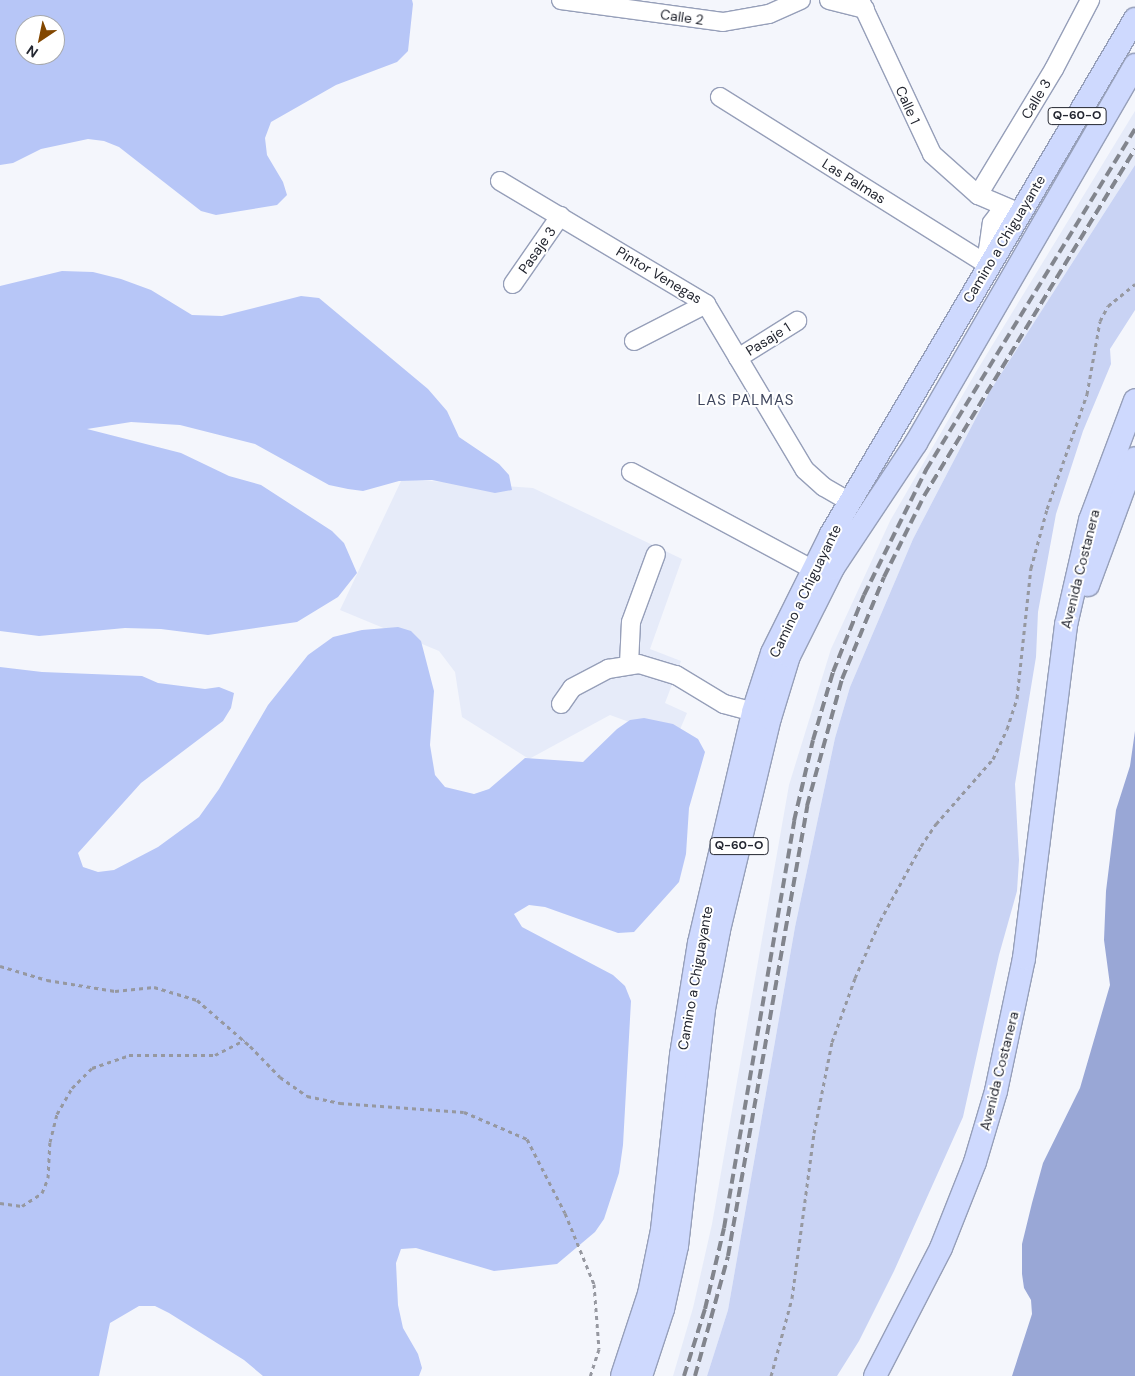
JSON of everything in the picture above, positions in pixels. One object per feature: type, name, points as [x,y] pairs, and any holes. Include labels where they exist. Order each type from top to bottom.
[{"type":"main road","name":"Camino a Chiguayante","points":[[622,1376],[657,1263],[692,978],[753,712],[775,646],[812,569],[989,266],[1016,212],[1135,19]]},
{"type":"main road","name":"Camino a Chiguayante","points":[[641,1376],[663,1309],[677,1246],[699,1050],[713,958],[778,686],[817,597],[920,435],[1135,65]]},
{"type":"main road","points":[[1016,212],[1025,254]]},
{"type":"main road","name":"Avenida Costanera","points":[[875,1376],[941,1248],[975,1162],[996,1091],[1024,958],[1062,645],[1080,560],[1098,494],[1135,400]]},
{"type":"main road","name":"Avenida Costanera","points":[[1050,744],[1066,668],[1088,582],[1135,458]]},
{"type":"street","name":"Calle 2","points":[[561,0],[724,22],[769,14],[801,0]]},
{"type":"street","points":[[829,0],[862,5]]},
{"type":"street","name":"Calle 3","points":[[978,195],[1054,69],[1090,0]]},
{"type":"street","name":"Calle 1","points":[[862,5],[932,154],[978,195],[995,219]]},
{"type":"street","name":"Las Palmas","points":[[720,97],[989,266]]},
{"type":"street","name":"Pintor Venegas","points":[[500,181],[706,304],[805,470],[824,487],[850,502]]},
{"type":"street","name":"Calle 1","points":[[978,195],[1016,212]]},
{"type":"street","points":[[989,266],[989,234],[995,219],[1016,212]]},
{"type":"street","name":"Pasaje 3","points":[[513,284],[560,216]]},
{"type":"street","points":[[634,341],[706,304]]},
{"type":"street","name":"Pasaje 1","points":[[738,358],[797,321]]},
{"type":"street","points":[[631,472],[812,569]]},
{"type":"street","points":[[629,664],[631,622],[656,554]]},
{"type":"street","points":[[561,704],[572,688],[608,669],[629,664],[649,666],[676,675],[724,704],[753,712]]},
{"type":"path","points":[[771,1376],[792,1298],[814,1133],[832,1042],[855,978],[880,921],[917,854],[936,824],[993,759],[1007,729],[1017,698],[1031,568],[1047,509],[1087,394],[1098,328],[1108,306],[1135,284]]},
{"type":"path","points":[[0,966],[47,980],[115,991],[154,987],[188,997],[197,1000],[244,1040],[280,1078],[307,1096],[340,1103],[464,1112],[527,1139],[565,1213],[594,1284],[599,1349],[590,1376]]},
{"type":"path","points":[[0,1203],[22,1206],[42,1193],[48,1178],[50,1142],[57,1114],[72,1088],[92,1068],[129,1055],[215,1055],[244,1040]]},
{"type":"shaded area","points":[[0,0],[412,0],[408,51],[397,62],[336,85],[271,122],[265,138],[267,155],[283,182],[287,195],[277,205],[216,215],[201,211],[119,147],[104,141],[88,139],[41,149],[13,163],[0,165]]},
{"type":"shaded area","points":[[1135,111],[1135,165],[990,391],[913,539],[850,687],[835,738],[795,927],[728,1310],[707,1376],[673,1376],[693,1308],[712,1224],[789,785],[831,649],[890,521],[976,372]]},
{"type":"shaded area","points":[[1135,165],[1135,310],[1110,349],[1111,364],[1083,431],[1056,514],[1038,612],[1036,657],[1015,784],[1019,860],[1017,891],[999,955],[963,1117],[894,1271],[859,1341],[837,1376],[707,1376],[728,1310],[795,927],[835,738],[850,687],[913,539],[990,391]]},
{"type":"shaded area","points":[[62,271],[93,272],[121,279],[151,290],[192,315],[222,316],[301,296],[319,298],[428,389],[447,411],[459,437],[499,464],[509,475],[512,490],[495,493],[432,480],[399,481],[363,491],[348,489],[329,485],[255,444],[180,425],[131,422],[87,429],[181,453],[229,476],[261,485],[332,531],[344,543],[357,573],[338,597],[297,622],[208,635],[161,629],[125,628],[39,636],[0,631],[0,286]]},
{"type":"shaded area","points":[[402,479],[533,488],[682,559],[650,649],[681,661],[665,703],[687,713],[676,739],[610,715],[529,759],[462,717],[455,672],[439,651],[340,610]]},
{"type":"shaded area","points":[[398,627],[411,631],[421,641],[434,691],[430,745],[435,775],[445,787],[474,794],[489,789],[525,758],[583,762],[617,729],[630,720],[644,718],[673,724],[698,739],[705,752],[689,808],[686,854],[679,882],[634,932],[618,933],[545,907],[529,905],[514,914],[522,927],[613,975],[625,986],[631,1001],[623,1145],[619,1173],[604,1219],[595,1232],[557,1264],[494,1271],[416,1248],[401,1249],[396,1263],[398,1305],[403,1328],[418,1354],[422,1368],[419,1376],[263,1376],[244,1360],[169,1313],[155,1306],[139,1306],[110,1323],[99,1376],[0,1376],[0,667],[42,672],[142,676],[158,683],[205,689],[219,687],[234,693],[231,708],[223,721],[141,783],[78,853],[83,867],[98,872],[114,870],[158,847],[199,817],[219,789],[268,705],[308,655],[333,637],[362,630]]},
{"type":"shaded area","points":[[1135,731],[1135,1376],[1012,1376],[1032,1314],[1031,1300],[1024,1288],[1022,1274],[1022,1244],[1032,1203],[1043,1163],[1080,1088],[1110,985],[1104,940],[1106,891],[1116,810],[1130,766]]},
{"type":"railway","points":[[684,1376],[705,1309],[724,1228],[794,821],[813,740],[833,672],[864,595],[926,470],[1135,129]]},
{"type":"railway","points":[[695,1376],[728,1256],[807,806],[842,679],[884,577],[924,496],[1135,149]]},
{"type":"district","name":"LAS PALMAS","points":[[746,401]]}]
